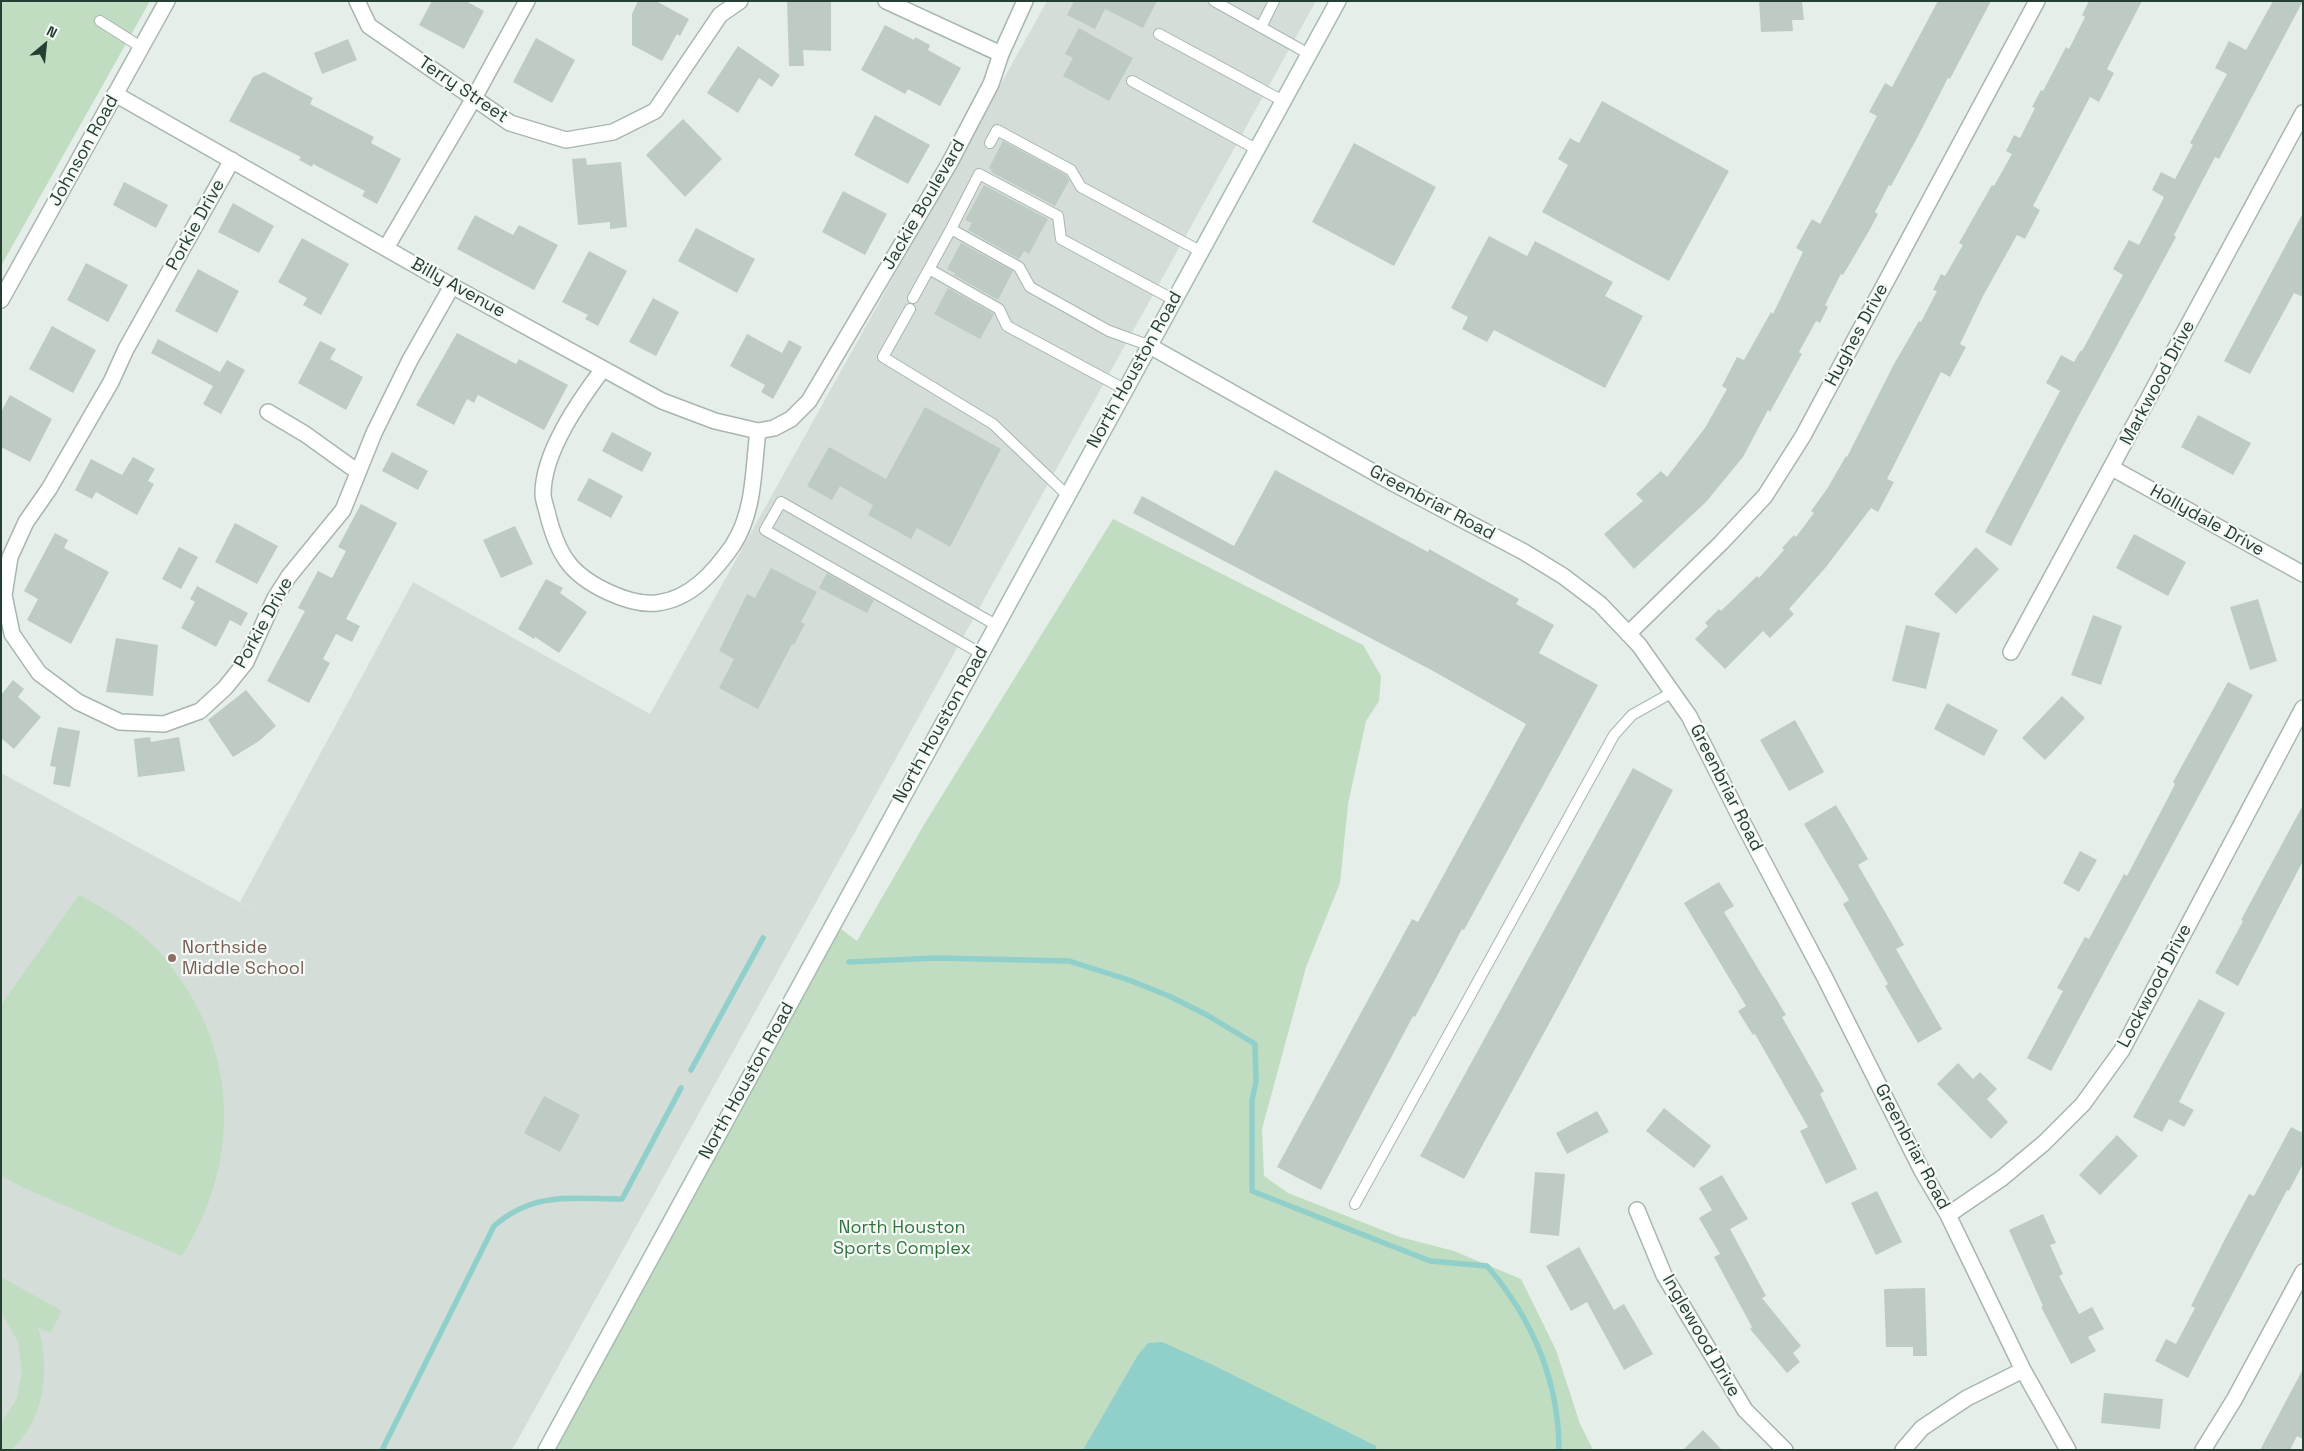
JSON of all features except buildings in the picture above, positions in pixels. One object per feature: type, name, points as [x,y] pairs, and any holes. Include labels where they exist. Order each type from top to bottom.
[{"type":"street","name":"Johnson Road","points":[[1,300],[167,1]]},
{"type":"street","name":"Terry Street","points":[[357,1],[368,26],[510,122],[566,140],[613,132],[655,111],[720,15],[740,1]]},
{"type":"street","points":[[386,248],[474,98],[527,1]]},
{"type":"street","points":[[886,1],[1001,54]]},
{"type":"street","name":"Jackie Boulevard","points":[[758,431],[774,428],[791,418],[809,401],[949,164],[991,84],[1001,54],[1025,1]]},
{"type":"street","name":"North Houston Road","points":[[546,1450],[1148,345],[1338,1]]},
{"type":"street","name":"Hughes Drive","points":[[1628,634],[1765,496],[1803,436],[2037,1]]},
{"type":"street","name":"Billy Avenue","points":[[116,94],[452,286],[662,401],[715,421],[758,431]]},
{"type":"street","name":"Markwood Drive","points":[[2011,652],[2303,113]]},
{"type":"street","name":"Porkie Drive","points":[[232,160],[126,349],[111,382],[49,490],[26,522],[10,557],[4,595],[12,634],[39,674],[78,702],[120,722],[164,724],[200,711],[225,688],[246,662],[275,598],[289,576],[343,510],[374,433],[406,368],[452,286]]},
{"type":"street","name":"Greenbriar Road","points":[[1148,345],[1391,482],[1524,552],[1563,576],[1600,604],[1639,645],[1689,716],[1824,976],[1922,1172],[1948,1216],[2023,1370],[2068,1450]]},
{"type":"street","points":[[602,369],[584,393],[560,436],[548,466],[543,494],[552,529],[566,561],[579,575],[602,589],[630,600],[656,603],[682,595],[704,581],[733,544],[746,516],[754,481],[758,431]]},
{"type":"street","points":[[268,412],[305,434],[358,472]]},
{"type":"street","name":"Hollydale Drive","points":[[2112,468],[2303,574]]},
{"type":"street","name":"Lockwood Drive","points":[[1948,1216],[2002,1178],[2084,1104],[2122,1050],[2303,708]]},
{"type":"street","name":"Inglewood Drive","points":[[1637,1210],[1664,1275],[1745,1410],[1785,1450]]},
{"type":"street","points":[[2203,1450],[2234,1400],[2303,1272]]},
{"type":"street","points":[[1903,1450],[1922,1428],[1968,1398],[2023,1370]]},
{"type":"lane","points":[[1214,1],[1309,54]]},
{"type":"lane","points":[[1261,27],[1274,1]]},
{"type":"lane","points":[[100,21],[141,47]]},
{"type":"lane","points":[[1159,34],[1283,101]]},
{"type":"lane","points":[[1132,81],[1256,149]]},
{"type":"lane","points":[[990,143],[997,130],[1071,170],[1081,187],[1200,251]]},
{"type":"lane","points":[[914,298],[978,174],[1058,216],[1061,239],[1174,300]]},
{"type":"lane","points":[[951,229],[1019,267],[1030,287],[1109,331],[1148,345]]},
{"type":"lane","points":[[929,270],[999,309],[1007,326],[1124,389]]},
{"type":"lane","points":[[910,309],[883,357],[993,424],[1067,495]]},
{"type":"lane","points":[[980,653],[765,530],[781,502],[996,625]]},
{"type":"lane","points":[[1355,1204],[1614,735],[1632,715],[1673,692]]},
{"type":"shaded area","points":[[1047,1],[1316,1],[512,1450],[1,1450],[1,773],[315,943],[240,902],[413,582],[650,714]]},
{"type":"green space","points":[[1,1],[150,1],[1,266]]},
{"type":"green space","name":"North Houston Sports Complex","points":[[1113,519],[1363,645],[1381,676],[1379,701],[1366,721],[1348,804],[1340,883],[1306,967],[1262,1129],[1264,1176],[1288,1193],[1400,1237],[1454,1251],[1521,1279],[1556,1350],[1580,1424],[1593,1450],[546,1450],[833,923],[857,941],[925,823]]},
{"type":"green space","points":[[79,895],[130,926],[151,943],[162,955],[186,988],[204,1020],[216,1054],[222,1088],[224,1122],[221,1156],[213,1190],[200,1224],[182,1256],[24,1188],[1,1176],[1,1005]]},
{"type":"green space","points":[[1,1277],[62,1311],[50,1333],[38,1327],[44,1360],[42,1393],[32,1423],[11,1450],[1,1450],[1,1424],[16,1400],[22,1372],[18,1342],[1,1312]]},
{"type":"water","points":[[1162,1342],[1213,1365],[1376,1446],[1377,1450],[1083,1450],[1138,1355],[1148,1343]]},
{"type":"waterway","points":[[691,1070],[763,938]]},
{"type":"waterway","points":[[849,962],[936,958],[1069,961],[1129,980],[1169,996],[1207,1015],[1255,1044],[1256,1082],[1252,1100],[1252,1191],[1430,1261],[1487,1266],[1517,1307],[1530,1329],[1540,1352],[1554,1399],[1558,1424],[1559,1450]]},
{"type":"waterway","points":[[382,1450],[494,1226],[509,1215],[539,1202],[570,1198],[622,1199],[681,1088]]},
{"type":"place","name":"Northside Middle School","points":[[172,958]]}]
